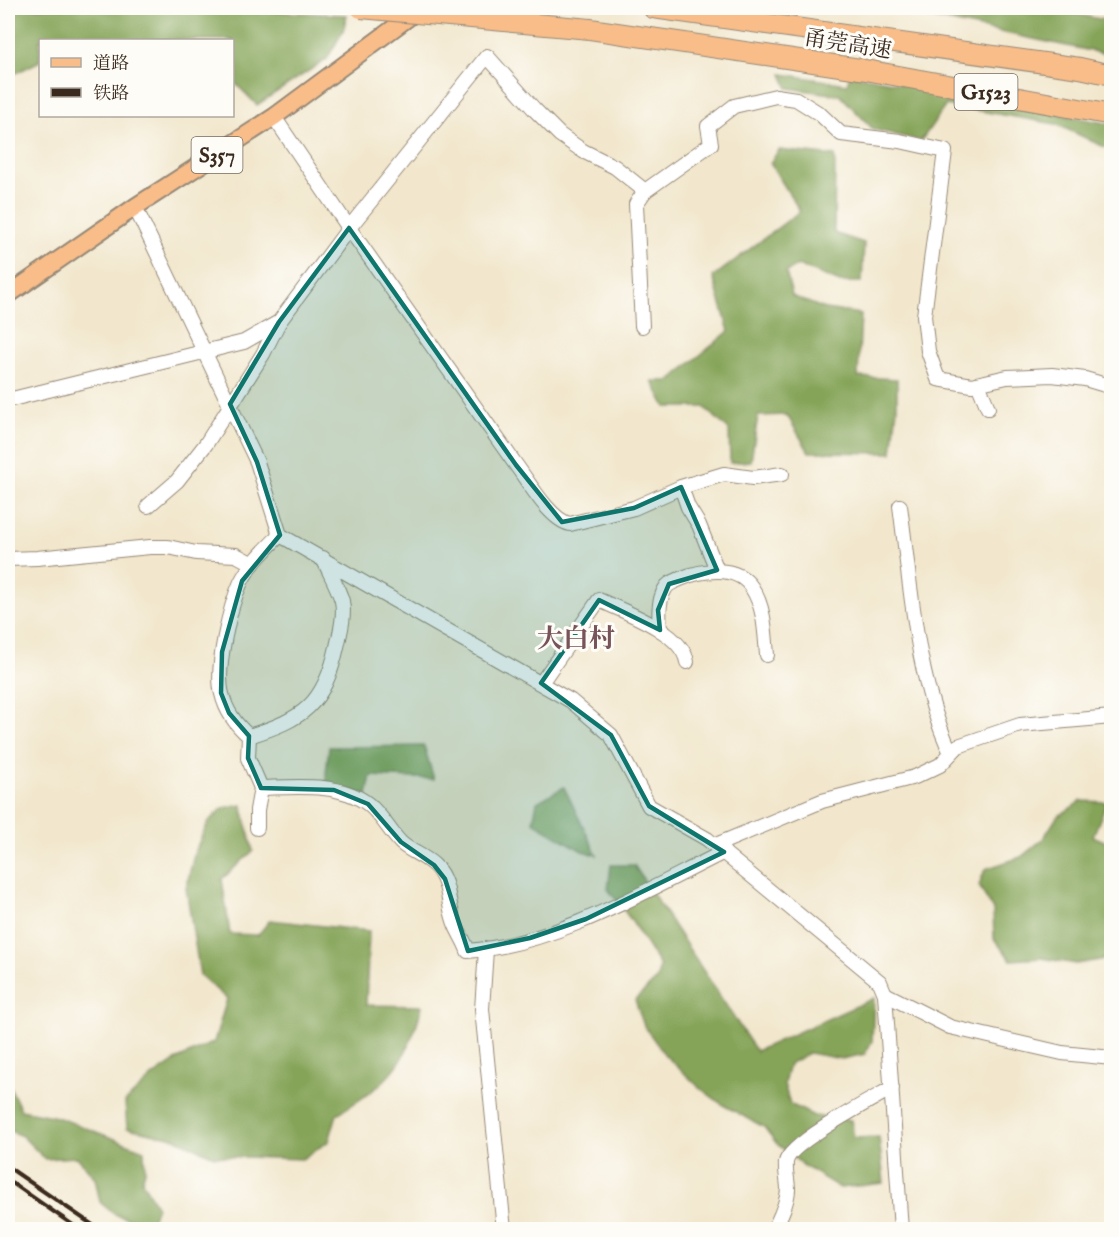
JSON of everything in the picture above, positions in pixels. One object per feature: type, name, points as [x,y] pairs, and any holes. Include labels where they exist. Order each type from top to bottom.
[{"type":"highway","name":"甬莞高速","points":[[361,8],[590,29],[860,69],[1112,115]]},
{"type":"highway","name":"甬莞高速","points":[[653,8],[1080,68],[1112,75]]},
{"type":"main road","name":"S357","points":[[8,295],[135,207],[274,117],[422,8]]},
{"type":"street","points":[[148,506],[177,481],[206,444],[264,354],[279,322],[349,228],[487,56],[560,135],[583,151],[615,166],[645,191]]},
{"type":"street","points":[[642,326],[636,204],[645,191],[711,144],[708,126],[734,106],[776,96],[796,99],[809,105],[841,134],[900,141],[945,151],[924,316],[928,351],[938,379],[972,385],[1007,376],[1052,375],[1085,379],[1112,387]]},
{"type":"street","points":[[274,117],[349,228],[542,502],[562,522],[570,524],[634,508],[681,487],[724,474],[753,478],[783,474]]},
{"type":"street","points":[[135,207],[257,462],[279,536],[323,558],[571,701],[611,735],[649,806],[720,849],[880,982],[885,994],[901,1230]]},
{"type":"street","points":[[8,400],[244,342],[279,322]]},
{"type":"street","points":[[978,384],[988,408]]},
{"type":"street","points":[[681,487],[717,570]]},
{"type":"street","points":[[900,506],[923,672],[942,733],[951,753]]},
{"type":"street","points":[[249,736],[229,713],[222,693],[220,675],[222,652],[242,581],[253,564],[279,536]]},
{"type":"street","points":[[8,559],[168,547],[196,553],[236,555],[253,564]]},
{"type":"street","points":[[249,736],[282,726],[302,713],[318,697],[327,682],[342,625],[342,602],[323,558]]},
{"type":"street","points":[[660,630],[658,610],[664,590],[669,584],[691,575],[717,570],[742,578],[752,587],[761,605],[767,655]]},
{"type":"street","points":[[542,683],[600,600],[660,630],[686,654],[687,662]]},
{"type":"street","points":[[261,788],[296,787],[334,790],[356,796],[368,804],[401,842],[434,865],[445,879],[456,925],[468,951],[486,950],[530,939],[586,919],[720,849],[822,801],[915,777],[940,765],[958,746],[1020,726],[1112,717]]},
{"type":"street","points":[[249,736],[248,758],[261,788],[257,828]]},
{"type":"street","points":[[486,950],[482,1009],[504,1230]]},
{"type":"street","points":[[885,994],[950,1027],[1062,1053],[1112,1058]]},
{"type":"street","points":[[774,1230],[786,1205],[788,1191],[786,1162],[790,1153],[804,1141],[892,1088]]},
{"type":"highlighted area","points":[[349,228],[516,465],[562,522],[634,508],[681,487],[717,570],[669,584],[658,610],[660,630],[599,600],[541,683],[611,735],[649,806],[724,852],[586,919],[530,938],[468,951],[445,879],[434,865],[401,842],[368,804],[334,790],[261,788],[248,758],[249,736],[229,713],[221,693],[222,652],[242,581],[280,535],[257,462],[230,404],[279,322]]},
{"type":"green space","points":[[8,8],[192,8],[347,15],[343,31],[327,59],[257,105],[234,82],[234,39],[109,37],[39,39],[39,62],[8,77]]},
{"type":"green space","points":[[883,8],[1044,8],[1111,21],[1111,55]]},
{"type":"green space","points":[[782,74],[847,84],[850,74],[1111,124],[1111,150],[1056,124],[946,105],[921,141],[873,129],[840,95],[788,88]]},
{"type":"green space","points":[[779,150],[835,156],[834,233],[864,243],[862,282],[840,282],[798,265],[786,272],[792,296],[825,309],[861,314],[858,377],[897,379],[897,408],[892,453],[809,452],[787,415],[758,416],[751,461],[730,463],[729,430],[704,407],[666,407],[652,381],[669,381],[729,331],[713,277],[800,211],[770,163]]},
{"type":"green space","points":[[424,746],[434,779],[371,776],[367,795],[327,786],[329,747]]},
{"type":"green space","points":[[564,787],[597,855],[582,851],[533,822],[537,802]]},
{"type":"green space","points":[[1081,801],[1107,802],[1093,836],[1111,844],[1111,958],[1076,964],[1042,958],[1011,960],[994,939],[993,910],[979,886],[985,869],[1021,857],[1043,839],[1057,817]]},
{"type":"green space","points":[[242,805],[253,851],[222,879],[230,934],[258,935],[270,920],[369,931],[366,1005],[422,1006],[410,1044],[393,1071],[370,1093],[337,1114],[329,1141],[302,1159],[214,1156],[174,1138],[127,1128],[125,1102],[153,1076],[178,1059],[214,1042],[227,999],[200,975],[186,888],[195,851],[209,821],[223,808]]},
{"type":"green space","points":[[611,865],[634,865],[756,1051],[874,998],[872,1041],[865,1054],[842,1059],[809,1053],[789,1064],[784,1084],[790,1104],[814,1116],[851,1120],[854,1138],[879,1137],[884,1183],[840,1188],[804,1166],[777,1144],[764,1127],[723,1105],[700,1088],[665,1055],[644,1026],[635,1000],[657,979],[660,966],[608,889]]},
{"type":"green space","points":[[8,1065],[10,1087],[21,1110],[57,1117],[144,1150],[145,1171],[142,1181],[157,1207],[150,1226],[114,1214],[100,1202],[95,1178],[77,1157],[45,1159],[22,1136],[8,1130]]},
{"type":"waterway","points":[[1100,8],[1112,10]]},
{"type":"railway","points":[[8,1167],[100,1230]]},
{"type":"railway","points":[[8,1180],[80,1230]]},
{"type":"district","name":"大白村","points":[[576,638]]}]
